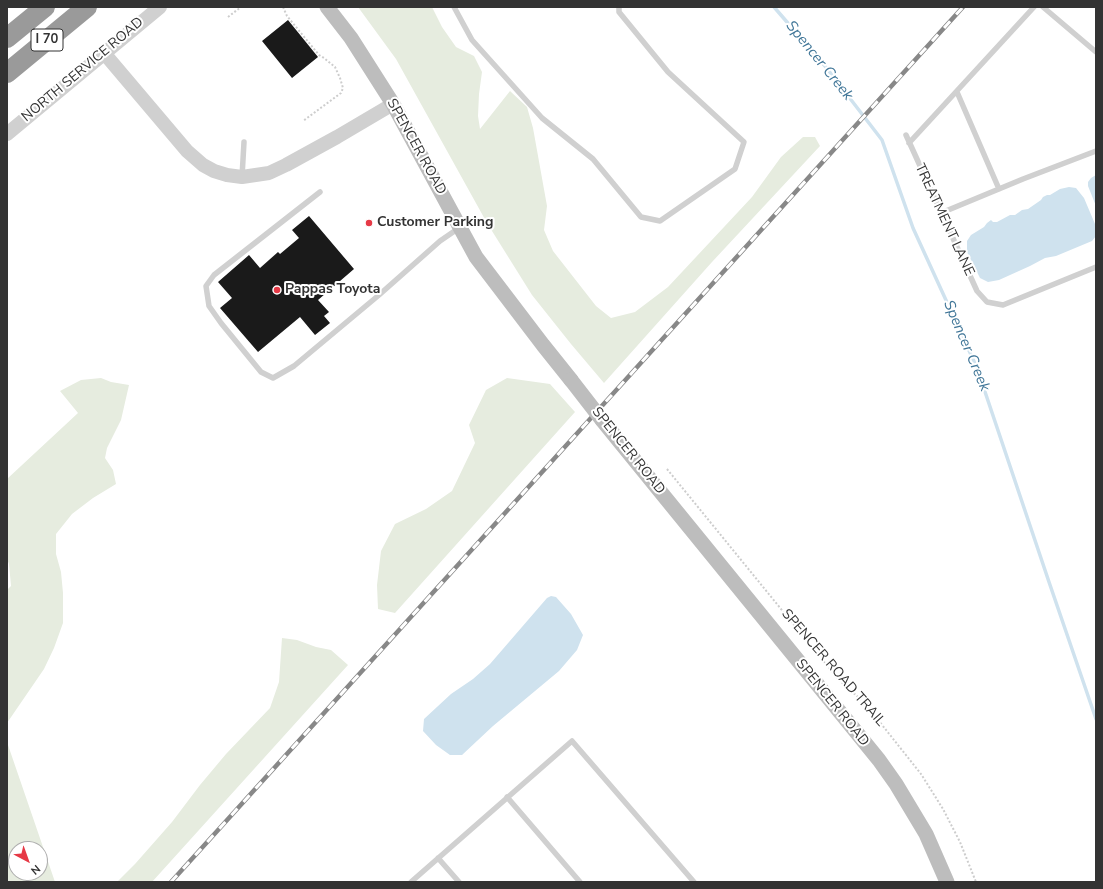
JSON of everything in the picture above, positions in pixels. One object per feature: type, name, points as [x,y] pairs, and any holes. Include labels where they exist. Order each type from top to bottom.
[{"type":"highway","name":"I 70","points":[[7,38],[45,7]]},
{"type":"highway","name":"I 70","points":[[7,73],[87,7]]},
{"type":"main road","name":"SPENCER ROAD","points":[[327,7],[351,38],[393,104],[476,257],[602,420],[879,760],[900,790],[926,834],[948,882]]},
{"type":"street","name":"NORTH SERVICE ROAD","points":[[7,134],[160,7]]},
{"type":"street","points":[[104,53],[195,158],[214,171],[227,175],[242,177],[268,172],[337,137],[393,104]]},
{"type":"lane","points":[[454,7],[472,40],[542,118],[593,160],[641,217],[660,221],[735,169],[744,142],[668,72],[620,12],[619,7]]},
{"type":"lane","points":[[909,143],[1034,7]]},
{"type":"lane","points":[[1043,7],[1096,52]]},
{"type":"lane","points":[[957,92],[999,189]]},
{"type":"lane","name":"TREATMENT LANE","points":[[906,135],[977,291],[987,302],[1002,305],[1096,267]]},
{"type":"lane","points":[[242,177],[244,142]]},
{"type":"lane","points":[[941,213],[1096,151]]},
{"type":"lane","points":[[320,192],[214,275],[206,286],[209,306],[217,318],[261,372],[273,378],[294,366],[379,295],[440,240],[459,228]]},
{"type":"lane","points":[[411,882],[572,741],[694,882]]},
{"type":"lane","points":[[507,797],[580,882]]},
{"type":"lane","points":[[438,858],[459,882]]},
{"type":"path","points":[[228,17],[241,7]]},
{"type":"path","points":[[283,7],[287,16],[318,55],[335,67],[343,88],[341,93],[303,120]]},
{"type":"path","name":"SPENCER ROAD TRAIL","points":[[667,469],[834,675],[871,711],[921,774],[943,809],[960,842],[976,882]]},
{"type":"shaded area","points":[[358,7],[432,7],[442,27],[456,47],[474,56],[482,72],[478,116],[480,129],[510,91],[527,107],[533,128],[547,206],[544,230],[553,251],[596,306],[611,318],[635,312],[668,287],[752,197],[781,157],[803,137],[815,137],[820,146],[712,262],[604,383],[532,295],[487,223],[396,59]]},
{"type":"shaded area","points":[[101,378],[111,382],[129,385],[121,420],[107,448],[105,458],[113,470],[116,484],[93,498],[72,514],[56,534],[56,554],[61,572],[63,593],[63,623],[54,648],[44,669],[7,723],[7,590],[11,586],[9,564],[7,559],[7,479],[78,413],[60,391],[81,380]]},
{"type":"shaded area","points":[[507,378],[550,384],[575,412],[395,613],[378,609],[377,585],[381,551],[395,524],[426,509],[452,491],[475,443],[469,425],[486,390]]},
{"type":"shaded area","points":[[282,638],[297,640],[316,647],[331,650],[348,665],[152,882],[117,882],[172,822],[226,754],[270,708],[279,682]]},
{"type":"shaded area","points":[[7,736],[8,745],[41,841],[8,841],[8,881],[48,881],[48,862],[55,882],[7,882]]},
{"type":"water","points":[[1096,175],[1096,206],[1088,186],[1088,182]]},
{"type":"water","points":[[1069,187],[1076,188],[1084,198],[1095,224],[1096,236],[1092,241],[1056,256],[1045,258],[999,280],[988,282],[980,278],[967,252],[967,241],[971,235],[984,227],[991,220],[993,222],[997,222],[1010,215],[1015,215],[1022,210],[1028,209],[1043,197],[1060,189]]},
{"type":"water","points":[[551,596],[556,597],[571,614],[583,635],[577,650],[559,671],[493,726],[462,755],[450,755],[436,745],[423,731],[424,719],[451,694],[473,679],[490,664],[547,598]]},
{"type":"building","points":[[288,20],[318,57],[292,78],[262,41]]},
{"type":"building","name":"Pappas Toyota","points":[[309,216],[354,269],[318,300],[329,312],[324,316],[330,323],[315,335],[300,317],[258,352],[220,308],[232,298],[218,282],[249,255],[260,268],[278,252],[280,254],[299,238],[292,230]]},
{"type":"waterway","name":"Spencer Creek","points":[[774,7],[825,66],[882,140],[913,228],[977,368],[1096,719]]},
{"type":"railway","points":[[171,882],[963,7]]},
{"type":"place","name":"Customer Parking","points":[[369,223]]},
{"type":"place","name":"Pappas Toyota","points":[[277,290]]}]
